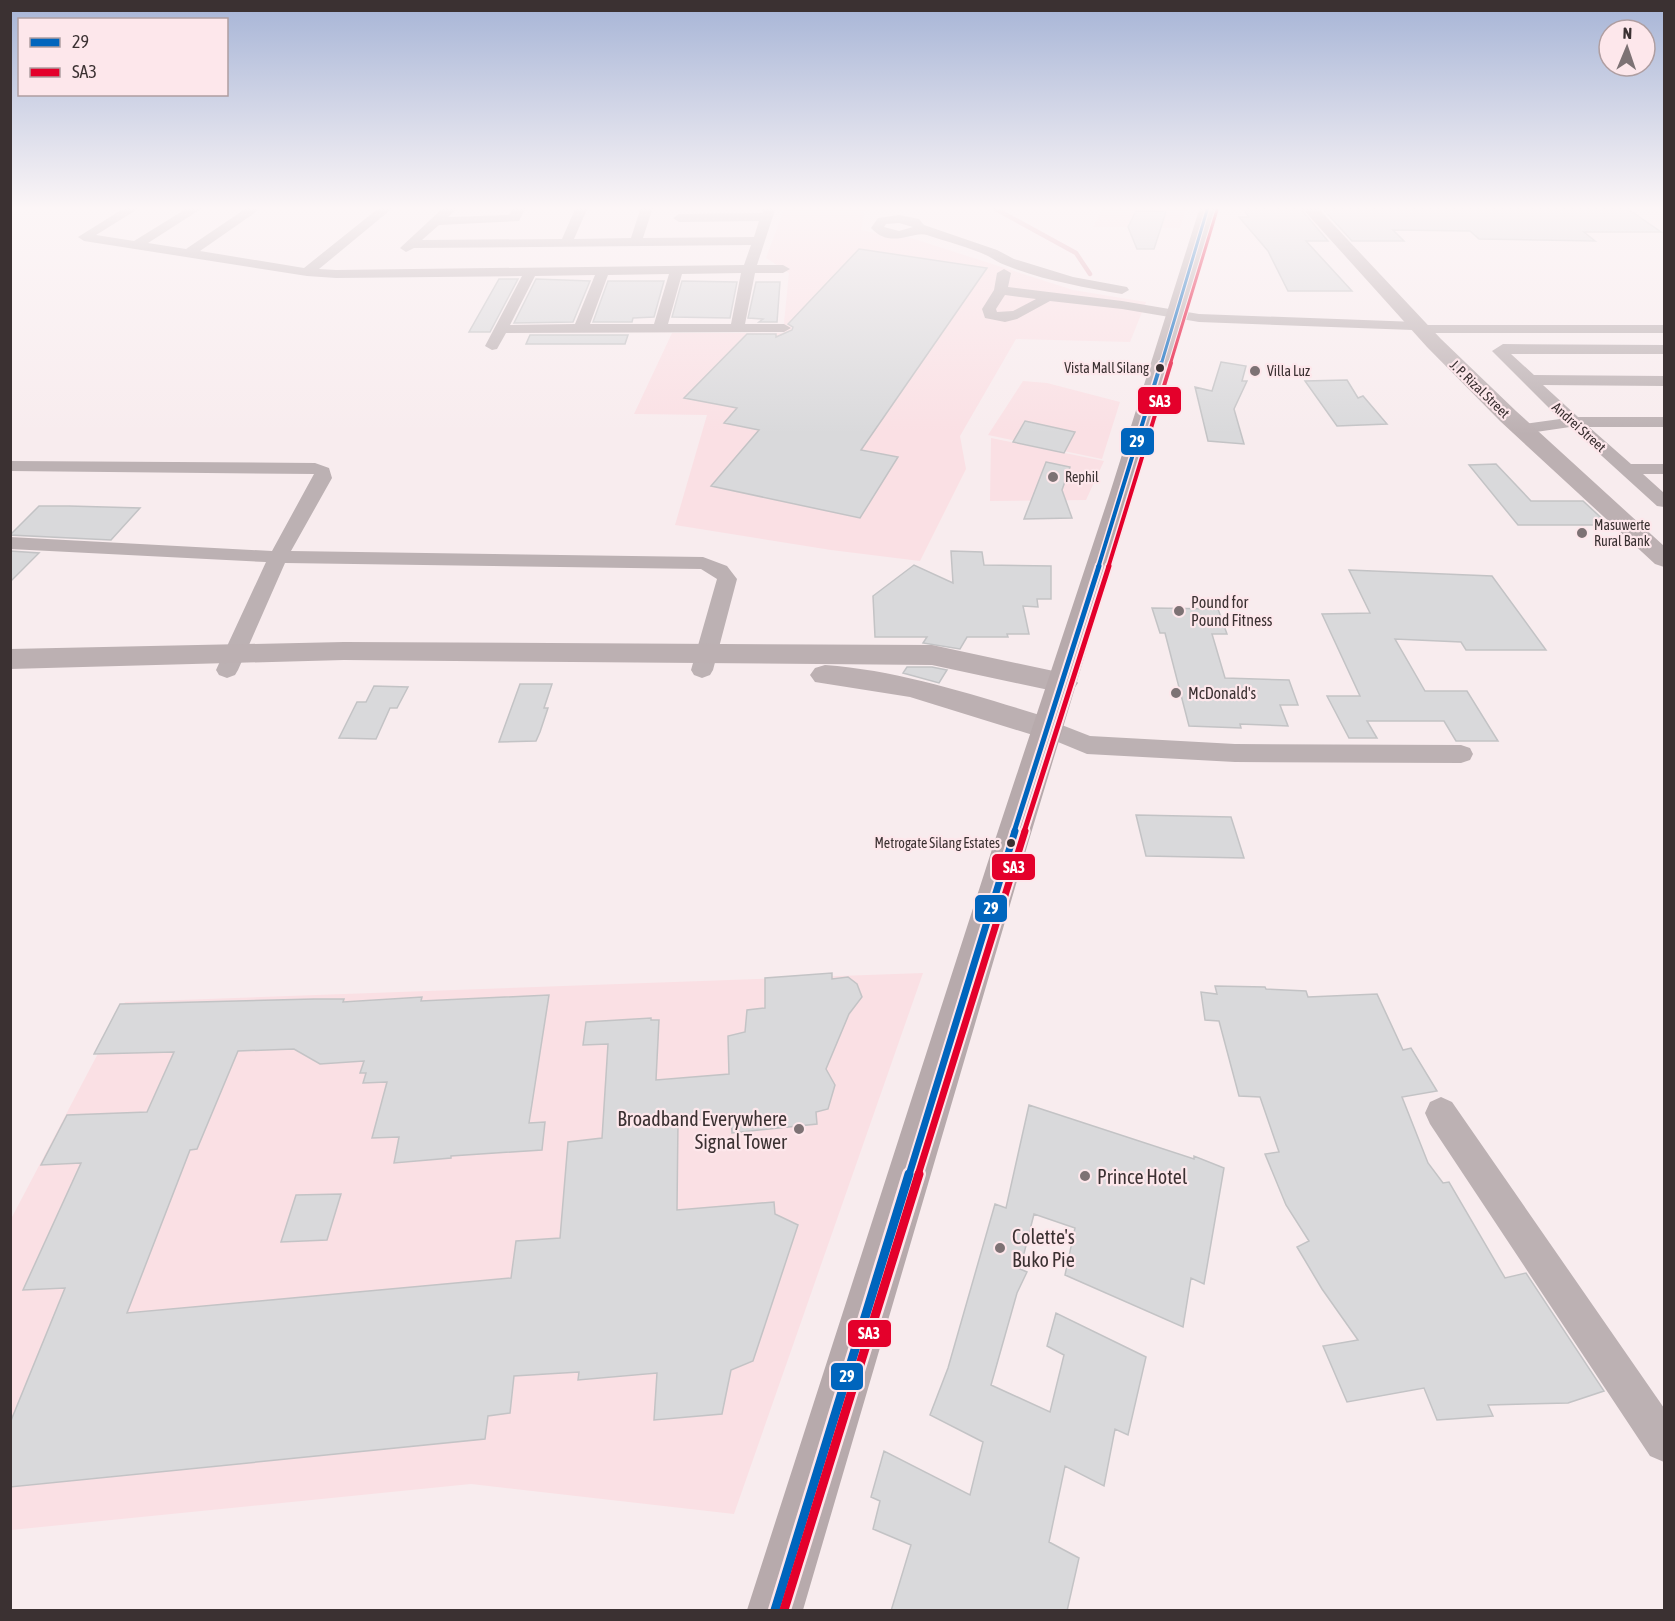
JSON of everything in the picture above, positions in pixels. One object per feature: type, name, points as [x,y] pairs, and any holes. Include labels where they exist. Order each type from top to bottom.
[{"type":"main road","points":[[775,1611],[1012,840],[1049,729],[1184,283]]},
{"type":"street","points":[[492,346],[525,283]]},
{"type":"street","points":[[581,328],[599,283]]},
{"type":"street","points":[[660,328],[673,283]]},
{"type":"street","points":[[737,328],[746,283]]},
{"type":"street","points":[[1002,283],[1001,290],[988,312],[999,318],[1014,317],[1044,300],[1026,283]]},
{"type":"street","points":[[1080,283],[1138,292]]},
{"type":"street","name":"J. P. Rizal Street","points":[[1377,283],[1418,328],[1515,422],[1665,559]]},
{"type":"street","points":[[1001,290],[1096,303],[1144,314],[1177,303],[1199,318],[1418,328],[1665,329]]},
{"type":"street","points":[[501,329],[784,328]]},
{"type":"street","name":"Andrei Street","points":[[1665,349],[1503,349],[1500,351],[1567,416],[1665,502]]},
{"type":"street","points":[[1530,380],[1665,381]]},
{"type":"street","points":[[1515,422],[1567,416],[1665,423]]},
{"type":"street","points":[[10,466],[315,468],[323,472],[322,478],[278,557],[232,661]]},
{"type":"street","points":[[1626,469],[1665,469]]},
{"type":"street","points":[[10,543],[278,557],[703,563],[717,568],[724,573],[727,579],[705,661]]},
{"type":"street","points":[[10,659],[705,661],[932,655],[1063,683]]},
{"type":"street","points":[[10,679],[232,661]]},
{"type":"street","points":[[705,661],[860,676],[913,687],[1049,729],[1088,745],[1235,753],[1461,754]]},
{"type":"street","points":[[1441,1113],[1665,1442]]},
{"type":"shaded area","name":"Vista Mall Silang","points":[[788,283],[1050,283],[1073,290],[1146,302],[1130,342],[1016,339],[960,436],[966,469],[920,561],[831,550],[675,525],[707,415],[634,414],[672,333],[783,333]]},
{"type":"shaded area","points":[[1023,381],[1047,383],[1120,402],[1102,459],[988,435]]},
{"type":"shaded area","points":[[991,438],[1104,461],[1086,500],[990,501]]},
{"type":"shaded area","points":[[923,973],[734,1514],[471,1484],[11,1530],[11,1219],[125,1002]]},
{"type":"building","points":[[497,283],[516,283],[490,332],[469,332]]},
{"type":"building","points":[[534,283],[589,283],[573,322],[514,323]]},
{"type":"building","points":[[607,283],[664,283],[654,317],[633,318],[632,322],[593,322]]},
{"type":"building","points":[[682,283],[737,283],[730,318],[672,317]]},
{"type":"building","points":[[756,283],[780,283],[777,322],[759,322],[763,319],[748,318]]},
{"type":"building","points":[[827,283],[977,283],[861,450],[898,457],[860,518],[711,486],[759,430],[724,423],[737,408],[684,398],[747,334],[776,334],[776,337],[792,330],[793,327],[788,324]]},
{"type":"building","points":[[1284,283],[1344,283],[1352,291],[1288,291]]},
{"type":"building","points":[[530,335],[628,335],[625,344],[526,344]]},
{"type":"building","points":[[1221,362],[1246,366],[1242,381],[1247,381],[1234,409],[1244,444],[1208,441],[1195,387],[1212,391]]},
{"type":"building","points":[[1347,380],[1358,398],[1363,396],[1387,424],[1337,426],[1305,381]]},
{"type":"building","points":[[1025,421],[1075,432],[1064,453],[1013,442]]},
{"type":"building","points":[[1046,462],[1070,467],[1062,490],[1072,518],[1024,519]]},
{"type":"building","points":[[1496,464],[1531,501],[1583,501],[1609,525],[1518,525],[1469,465]]},
{"type":"building","points":[[39,506],[140,508],[111,540],[10,535]]},
{"type":"building","points":[[10,551],[39,553],[10,582]]},
{"type":"building","points":[[951,551],[982,552],[984,565],[1051,566],[1051,599],[1037,599],[1038,607],[1023,606],[1029,634],[1007,634],[1008,637],[967,637],[960,649],[923,643],[927,637],[875,637],[873,596],[914,565],[953,583]]},
{"type":"building","points":[[1349,570],[1492,576],[1546,650],[1466,650],[1461,642],[1395,639],[1425,691],[1467,691],[1498,741],[1456,741],[1444,721],[1367,721],[1377,738],[1349,738],[1327,696],[1360,696],[1322,614],[1370,613]]},
{"type":"building","points":[[1152,608],[1218,609],[1227,634],[1212,634],[1225,678],[1289,680],[1298,705],[1280,705],[1288,726],[1240,724],[1241,728],[1189,726],[1165,633],[1160,633]]},
{"type":"building","points":[[907,667],[932,667],[947,670],[939,683],[903,673]]},
{"type":"building","points":[[520,684],[552,684],[544,708],[548,708],[540,732],[536,741],[499,742]]},
{"type":"building","points":[[374,686],[408,687],[397,708],[390,708],[376,739],[339,738],[357,702],[366,702]]},
{"type":"building","points":[[1136,815],[1231,817],[1244,858],[1146,856]]},
{"type":"building","points":[[832,973],[832,979],[848,977],[857,984],[862,997],[849,1014],[826,1069],[835,1085],[828,1109],[816,1112],[817,1124],[732,1133],[731,1118],[678,1121],[677,1210],[774,1202],[775,1214],[798,1225],[753,1361],[731,1370],[722,1414],[654,1420],[657,1373],[578,1380],[579,1372],[514,1376],[510,1413],[488,1416],[485,1439],[10,1487],[10,1423],[65,1288],[23,1290],[81,1163],[41,1165],[67,1115],[147,1112],[174,1052],[94,1054],[120,1004],[314,999],[344,999],[343,1002],[422,997],[421,1001],[549,995],[529,1123],[545,1122],[542,1150],[451,1156],[451,1158],[394,1163],[399,1137],[372,1138],[387,1082],[363,1083],[366,1073],[360,1073],[364,1061],[320,1064],[294,1049],[238,1051],[197,1149],[190,1150],[127,1313],[511,1278],[516,1241],[560,1238],[568,1142],[602,1138],[608,1044],[583,1045],[586,1022],[651,1018],[651,1020],[659,1020],[656,1080],[729,1074],[728,1036],[745,1032],[747,1010],[765,1008],[765,978]]},
{"type":"building","points":[[1215,986],[1306,991],[1308,997],[1377,994],[1403,1050],[1411,1048],[1437,1091],[1402,1097],[1428,1163],[1443,1183],[1449,1182],[1505,1278],[1526,1273],[1604,1391],[1568,1403],[1488,1405],[1493,1416],[1437,1420],[1424,1388],[1347,1402],[1323,1346],[1358,1340],[1322,1289],[1297,1247],[1309,1241],[1286,1205],[1265,1154],[1279,1152],[1260,1097],[1239,1096],[1219,1021],[1205,1020],[1201,992],[1217,994]]},
{"type":"building","points":[[1029,1105],[1194,1159],[1194,1156],[1224,1168],[1204,1284],[1191,1278],[1183,1327],[1065,1275],[1075,1228],[1034,1214],[1020,1269],[1027,1272],[1017,1293],[991,1385],[1050,1412],[1064,1355],[1047,1346],[1056,1313],[1146,1357],[1128,1435],[1115,1429],[1104,1486],[1065,1466],[1049,1542],[1079,1558],[1067,1611],[891,1611],[911,1545],[873,1529],[880,1501],[871,1497],[884,1451],[970,1495],[983,1442],[930,1415],[948,1368],[995,1204],[1006,1208]]},
{"type":"building","points":[[341,1194],[327,1240],[281,1242],[296,1195]]},
{"type":"transit line","name":"29","points":[[775,1610],[1185,283]]},
{"type":"transit line","name":"SA3","points":[[784,1610],[1195,283]]},
{"type":"place","name":"Vista Mall Silang","points":[[1160,368]]},
{"type":"place","name":"Villa Luz","points":[[1255,371]]},
{"type":"place","name":"Rephil","points":[[1053,477]]},
{"type":"place","name":"Masuwerte Rural Bank","points":[[1582,533]]},
{"type":"place","name":"Pound for Pound Fitness","points":[[1179,611]]},
{"type":"place","name":"McDonald's","points":[[1176,693]]},
{"type":"place","name":"Metrogate Silang Estates","points":[[1011,843]]},
{"type":"place","name":"Broadband Everywhere Signal Tower","points":[[799,1129]]},
{"type":"place","name":"Prince Hotel","points":[[1085,1176]]},
{"type":"place","name":"Colette's Buko Pie","points":[[1000,1248]]}]
